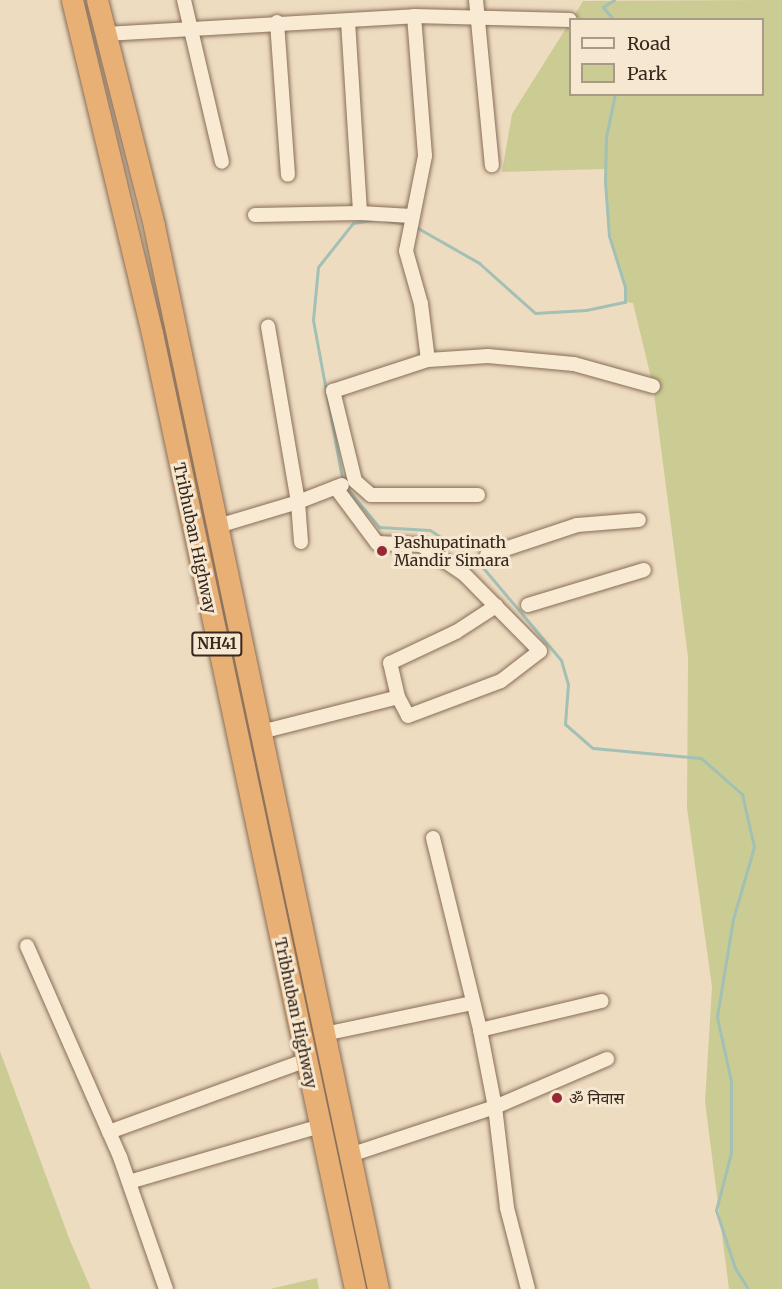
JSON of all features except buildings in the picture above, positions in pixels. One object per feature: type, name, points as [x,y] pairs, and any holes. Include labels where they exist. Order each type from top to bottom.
[{"type":"highway","name":"Tribhuban Highway","points":[[72,0],[152,333],[355,1289]]},
{"type":"highway","name":"Tribhuban Highway","points":[[97,0],[154,226],[378,1289]]},
{"type":"highway","points":[[295,1006],[317,999]]},
{"type":"street","points":[[184,0],[222,162]]},
{"type":"street","points":[[476,0],[492,165]]},
{"type":"street","points":[[105,34],[190,27],[414,16],[569,20]]},
{"type":"street","points":[[414,16],[425,156],[406,251],[421,304],[428,360]]},
{"type":"street","points":[[348,21],[360,213]]},
{"type":"street","points":[[277,22],[288,175]]},
{"type":"street","points":[[255,215],[360,213],[412,216]]},
{"type":"street","points":[[268,327],[298,502],[301,543]]},
{"type":"street","points":[[478,495],[371,495],[355,481],[333,391],[428,360],[538,358],[653,386]]},
{"type":"street","points":[[218,526],[298,502],[355,481]]},
{"type":"street","points":[[336,488],[377,543],[421,545],[464,574],[496,606],[540,651],[501,681],[408,716],[398,697],[390,663],[456,632],[496,606]]},
{"type":"street","points":[[488,555],[577,525],[639,520]]},
{"type":"street","points":[[528,605],[644,570]]},
{"type":"street","points":[[261,732],[398,697]]},
{"type":"street","points":[[433,838],[480,1030],[495,1107],[507,1208],[526,1288]]},
{"type":"street","points":[[27,946],[109,1132],[166,1289]]},
{"type":"street","points":[[480,1030],[602,1001]]},
{"type":"street","points":[[324,1034],[473,1003]]},
{"type":"street","points":[[350,1155],[495,1107],[607,1059]]},
{"type":"street","points":[[109,1132],[307,1060]]},
{"type":"street","points":[[129,1182],[320,1126]]},
{"type":"green space","points":[[782,0],[782,1289],[729,1289],[705,1102],[712,987],[687,808],[688,657],[653,386],[633,303],[625,302],[625,287],[609,236],[605,169],[502,172],[512,114],[569,24],[569,96],[764,96],[764,18],[573,18],[583,1]]},
{"type":"green space","points":[[0,1051],[69,1238],[91,1289],[0,1289]]},
{"type":"green space","points":[[317,1278],[319,1289],[270,1289]]},
{"type":"waterway","points":[[612,18],[603,7],[614,0]]},
{"type":"waterway","points":[[416,227],[479,263],[535,313],[586,310],[625,302],[625,287],[609,236],[605,182],[606,137],[615,96]]},
{"type":"waterway","points":[[342,478],[313,320],[318,267],[353,223],[372,220]]},
{"type":"waterway","points":[[387,221],[407,224]]},
{"type":"waterway","points":[[349,491],[379,527],[430,530],[479,563],[561,660],[568,684],[565,724],[593,748],[701,758],[742,794],[754,847],[733,919],[717,1017],[731,1081],[731,1153],[716,1210],[735,1268],[748,1289]]},
{"type":"place","name":"Pashupatinath Mandir Simara","points":[[382,551]]},
{"type":"place","name":"ॐ निवास","points":[[557,1098]]}]
